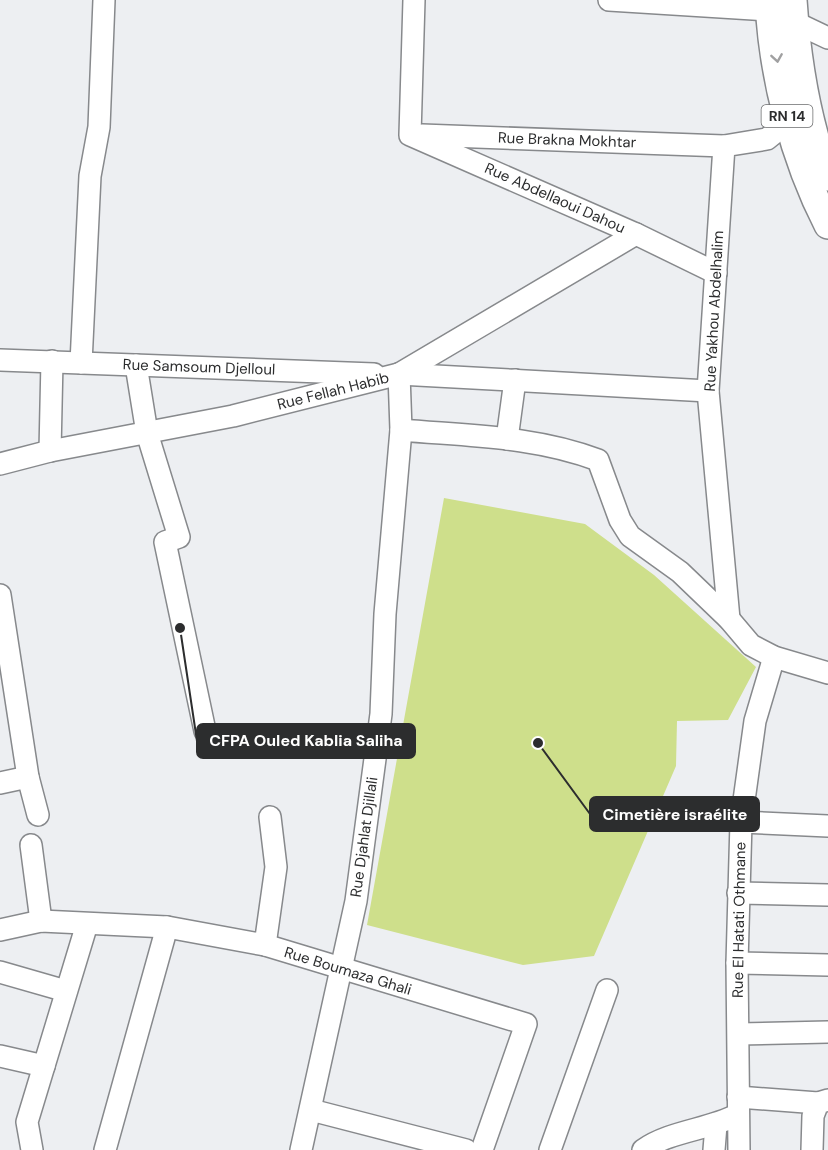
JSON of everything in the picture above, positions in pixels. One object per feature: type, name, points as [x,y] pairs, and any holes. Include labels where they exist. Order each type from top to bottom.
[{"type":"main road","name":"RN 14","points":[[781,8],[788,122],[796,153],[828,225]]},
{"type":"main road","name":"RN 14","points":[[781,8],[814,141],[828,177]]},
{"type":"street","points":[[81,363],[90,176],[99,127],[104,0]]},
{"type":"street","points":[[410,135],[414,0]]},
{"type":"street","points":[[609,0],[781,8],[828,38]]},
{"type":"street","points":[[724,146],[767,139],[788,122]]},
{"type":"street","name":"Rue Brakna Mokhtar","points":[[410,135],[724,146]]},
{"type":"street","name":"Rue Abdellaoui Dahou","points":[[410,135],[636,234]]},
{"type":"street","name":"Rue Yakhou Abdelhalim","points":[[724,146],[708,391],[729,619]]},
{"type":"street","points":[[636,234],[716,273]]},
{"type":"street","name":"Rue Abdellaoui Dahou","points":[[399,374],[636,234]]},
{"type":"street","name":"Rue Samsoum Djelloul","points":[[0,360],[399,374]]},
{"type":"street","points":[[50,451],[52,361]]},
{"type":"street","points":[[136,365],[147,433],[179,537],[165,542],[205,731]]},
{"type":"street","name":"Rue Fellah Habib","points":[[0,465],[50,451],[232,416],[399,374],[708,391]]},
{"type":"street","name":"Rue Djahlat Djillali","points":[[301,1150],[356,902],[381,714],[385,614],[401,430],[399,374]]},
{"type":"street","points":[[507,439],[515,380]]},
{"type":"street","points":[[401,430],[535,441],[568,449],[598,460],[620,520],[630,536],[680,572],[729,619],[751,645],[774,657],[828,673]]},
{"type":"street","points":[[0,595],[28,777],[38,815]]},
{"type":"street","name":"Rue El Hatati Othmane","points":[[739,1150],[737,963],[741,822],[754,721],[774,657]]},
{"type":"street","points":[[0,783],[28,777]]},
{"type":"street","points":[[265,945],[276,867],[270,817]]},
{"type":"street","points":[[741,822],[828,825]]},
{"type":"street","points":[[31,845],[41,921]]},
{"type":"street","points":[[738,893],[828,895]]},
{"type":"street","name":"Rue Boumaza Ghali","points":[[0,930],[41,921],[167,927],[265,945],[526,1024],[482,1150]]},
{"type":"street","points":[[32,1150],[27,1122],[87,924]]},
{"type":"street","points":[[105,1150],[167,927]]},
{"type":"street","points":[[737,963],[828,965]]},
{"type":"street","points":[[0,972],[66,991]]},
{"type":"street","points":[[550,1150],[607,990]]},
{"type":"street","points":[[739,1034],[828,1032]]},
{"type":"street","points":[[0,1056],[44,1066]]},
{"type":"street","points":[[643,1150],[655,1142],[716,1125],[738,1106],[823,1102]]},
{"type":"street","points":[[812,1150],[813,1116],[823,1102]]},
{"type":"street","points":[[311,1110],[466,1150]]},
{"type":"street","points":[[714,1150],[716,1125]]},
{"type":"green space","points":[[444,498],[585,524],[654,575],[756,667],[728,720],[677,721],[676,766],[594,956],[523,965],[367,925]]},
{"type":"place","name":"CFPA Ouled Kablia Saliha","points":[[180,628]]},
{"type":"place","name":"Cimetière israélite","points":[[538,743]]}]
